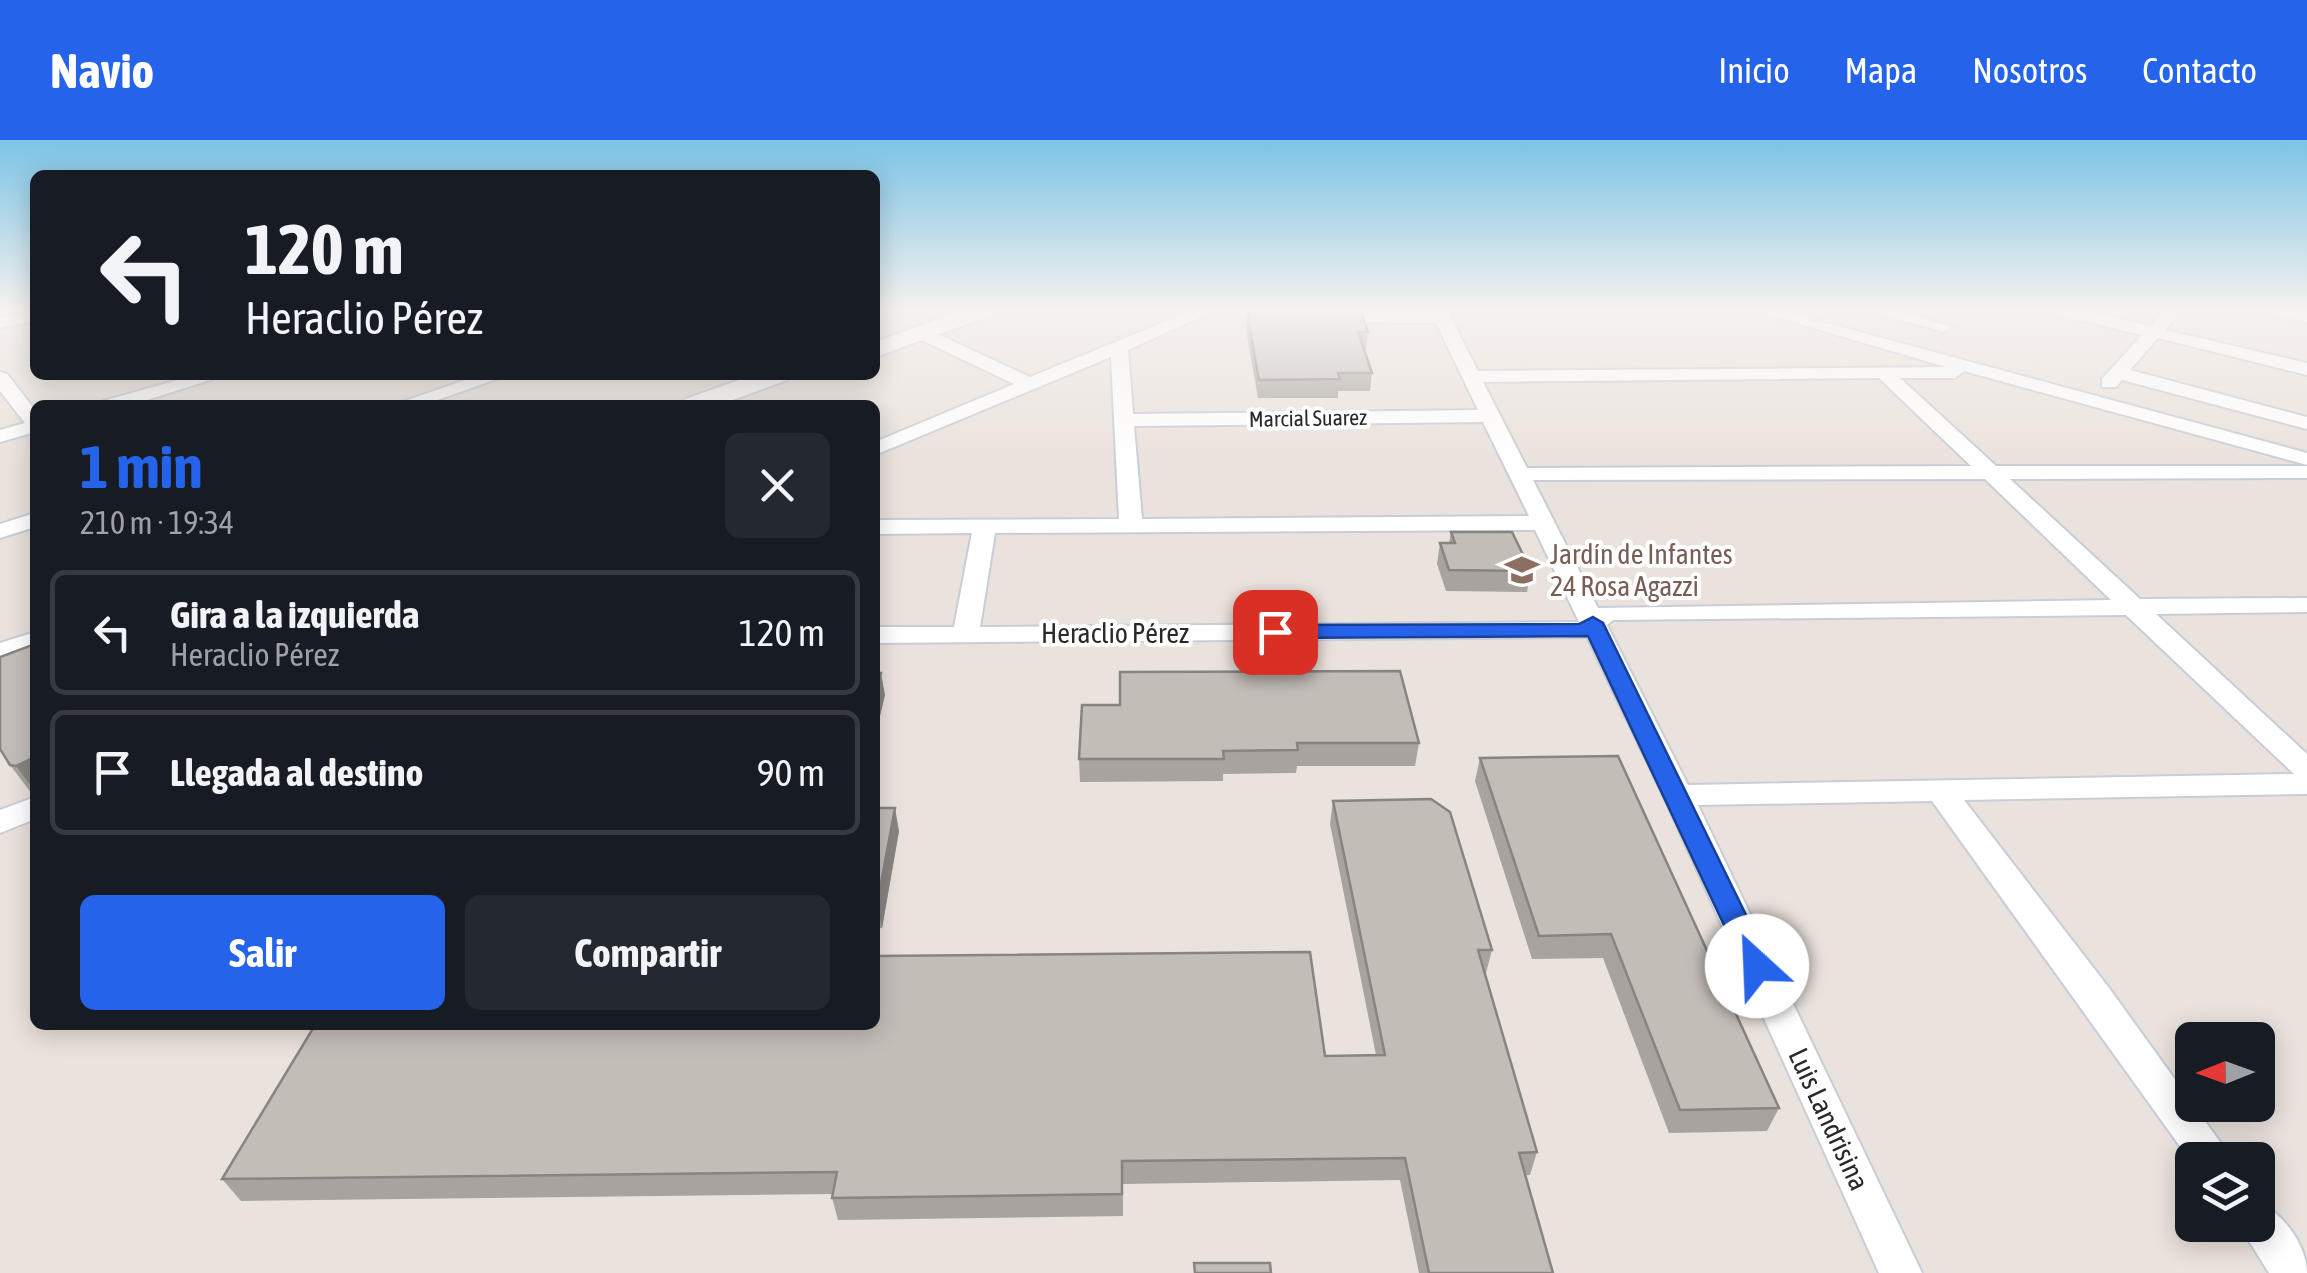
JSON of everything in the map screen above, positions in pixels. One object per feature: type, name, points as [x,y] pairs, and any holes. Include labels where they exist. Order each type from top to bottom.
[{"type":"main road","points":[[708,400],[764,380]]},
{"type":"main road","points":[[737,400],[792,380]]},
{"type":"main road","points":[[0,655],[30,645]]},
{"type":"main road","points":[[0,670],[30,659]]},
{"type":"street","points":[[982,362],[1029,384]]},
{"type":"street","points":[[880,447],[1084,362]]},
{"type":"street","points":[[1120,362],[1131,524]]},
{"type":"street","name":"Luis Landrisina","points":[[1464,362],[1678,795],[1901,1273]]},
{"type":"street","points":[[1949,362],[2307,459]]},
{"type":"street","points":[[2092,400],[2127,362]]},
{"type":"street","points":[[2274,362],[2307,370]]},
{"type":"street","points":[[1471,377],[1985,372]]},
{"type":"street","points":[[2118,373],[2307,422]]},
{"type":"street","points":[[1885,374],[2307,770]]},
{"type":"street","points":[[0,378],[30,418]]},
{"type":"street","points":[[128,400],[199,380]]},
{"type":"street","points":[[414,400],[456,380],[485,400]]},
{"type":"street","name":"Marcial Suarez","points":[[1126,420],[1490,416]]},
{"type":"street","points":[[0,436],[30,427]]},
{"type":"street","points":[[1519,474],[2307,472]]},
{"type":"street","points":[[0,531],[30,522]]},
{"type":"street","points":[[880,527],[1543,522]]},
{"type":"street","points":[[966,633],[985,527]]},
{"type":"street","name":"Heraclio Pérez","points":[[880,635],[1584,630],[1608,613],[2307,605]]},
{"type":"street","points":[[1678,795],[2307,784]]},
{"type":"street","points":[[1940,790],[2201,1142]]},
{"type":"street","points":[[0,822],[30,809]]},
{"type":"street","points":[[2272,1242],[2294,1273]]},
{"type":"building","points":[[1256,362],[1368,362],[1372,373],[1338,373],[1340,379],[1259,380]]},
{"type":"building","points":[[1451,532],[1512,532],[1531,571],[1449,570],[1440,543],[1455,543]]},
{"type":"building","points":[[30,646],[30,759],[16,766],[10,765],[0,749],[0,657]]},
{"type":"building","points":[[1400,671],[1419,743],[1297,743],[1298,750],[1223,751],[1224,759],[1079,759],[1082,705],[1120,705],[1120,672]]},
{"type":"building","points":[[1618,756],[1779,1108],[1680,1110],[1611,934],[1539,936],[1480,758]]},
{"type":"building","points":[[1431,799],[1450,812],[1492,950],[1478,950],[1537,1152],[1519,1153],[1553,1273],[1429,1273],[1405,1158],[1122,1161],[1122,1194],[832,1198],[837,1172],[222,1179],[312,1030],[880,1030],[880,956],[1310,952],[1325,1056],[1385,1055],[1333,801]]},
{"type":"building","points":[[880,808],[895,808],[880,889]]},
{"type":"building","points":[[1194,1263],[1270,1263],[1271,1273],[1195,1273]]},
{"type":"place","name":"Jardín de Infantes 24 Rosa Agazzi","points":[[1522,570]]},
{"type":"route","points":[[1275,632],[1584,630],[1593,623],[1757,966]]}]
